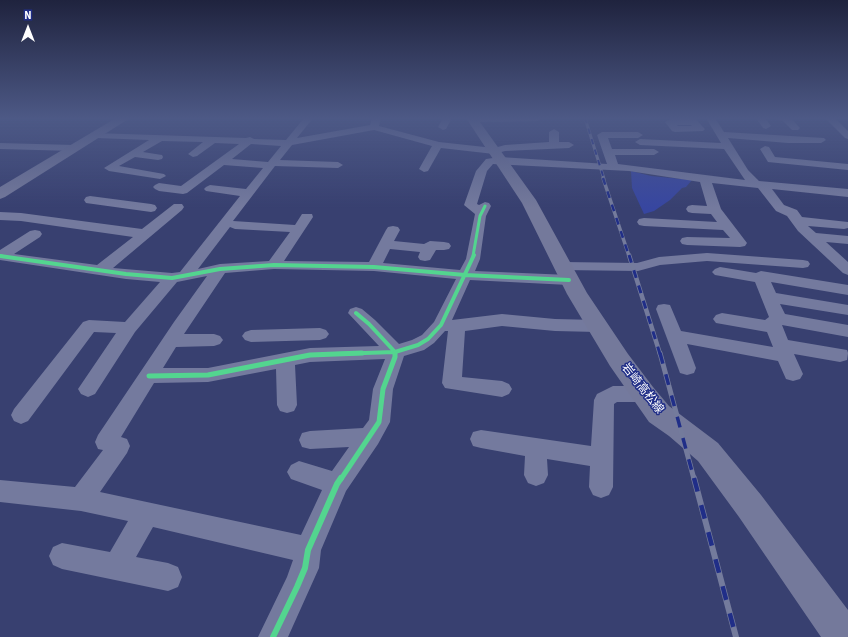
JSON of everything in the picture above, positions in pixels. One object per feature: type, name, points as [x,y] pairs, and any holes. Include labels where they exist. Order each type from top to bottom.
[{"type":"main road","points":[[0,194],[74,148]]},
{"type":"main road","name":"岩崎高松線","points":[[491,148],[537,214],[565,273],[598,326],[644,394],[659,414],[708,452],[750,506],[844,637]]},
{"type":"street","points":[[64,148],[74,148]]},
{"type":"street","points":[[144,148],[109,168],[160,176]]},
{"type":"street","points":[[193,154],[202,148]]},
{"type":"street","points":[[159,187],[183,190],[223,162],[240,148]]},
{"type":"street","points":[[88,389],[129,328],[179,276],[249,193],[272,159],[283,148]]},
{"type":"street","points":[[424,169],[436,148]]},
{"type":"street","points":[[452,148],[498,157],[614,166],[659,171],[705,179],[848,193]]},
{"type":"street","points":[[502,389],[452,383],[449,325],[465,275],[473,259],[483,210],[470,205],[482,171],[490,161],[498,157],[505,148],[509,148]]},
{"type":"street","points":[[607,148],[614,166]]},
{"type":"street","points":[[727,148],[744,172],[759,185],[780,208],[792,213],[813,237],[848,271],[840,275],[848,289]]},
{"type":"street","points":[[765,150],[772,160],[848,167]]},
{"type":"street","points":[[236,151],[251,152]]},
{"type":"street","points":[[816,151],[826,165]]},
{"type":"street","points":[[609,152],[654,152]]},
{"type":"street","points":[[135,154],[158,157]]},
{"type":"street","points":[[223,162],[272,159],[338,165]]},
{"type":"street","points":[[814,172],[822,190]]},
{"type":"street","points":[[687,241],[740,243],[715,210],[705,179]]},
{"type":"street","points":[[210,189],[249,193]]},
{"type":"street","points":[[90,200],[151,208]]},
{"type":"street","points":[[86,227],[120,205]]},
{"type":"street","points":[[102,270],[178,208]]},
{"type":"street","points":[[692,209],[715,210]]},
{"type":"street","points":[[0,216],[21,217],[146,234]]},
{"type":"street","points":[[274,265],[307,217]]},
{"type":"street","points":[[798,221],[844,224]]},
{"type":"street","points":[[644,222],[727,226]]},
{"type":"street","points":[[234,225],[299,229]]},
{"type":"street","points":[[374,267],[393,230]]},
{"type":"street","points":[[0,256],[35,234]]},
{"type":"street","points":[[813,237],[848,240]]},
{"type":"street","points":[[386,244],[428,249]]},
{"type":"street","points":[[420,270],[430,245],[444,246]]},
{"type":"street","points":[[832,255],[848,256]]},
{"type":"street","points":[[0,256],[126,274],[179,276],[220,269],[274,265],[374,267],[465,275],[565,273],[638,267],[659,261],[707,257],[803,264]]},
{"type":"street","points":[[81,499],[119,446],[106,442],[171,341],[220,269]]},
{"type":"street","points":[[720,272],[762,278],[761,276],[848,289]]},
{"type":"street","points":[[762,278],[769,297],[783,351],[793,374]]},
{"type":"street","points":[[769,297],[848,310]]},
{"type":"street","points":[[664,309],[687,368]]},
{"type":"street","points":[[273,637],[305,568],[308,550],[337,484],[379,422],[383,389],[395,357],[395,352],[369,324],[356,313]]},
{"type":"street","points":[[722,319],[848,331]]},
{"type":"street","points":[[149,376],[208,375],[310,355],[395,352],[418,345],[449,325],[502,320],[555,325],[598,326]]},
{"type":"street","points":[[21,415],[89,326],[129,328]]},
{"type":"street","points":[[251,336],[312,334],[288,360],[287,404]]},
{"type":"street","points":[[674,336],[783,351],[840,355]]},
{"type":"street","points":[[171,341],[214,340]]},
{"type":"street","points":[[601,487],[604,400],[613,394],[644,394]]},
{"type":"street","points":[[310,440],[370,437]]},
{"type":"street","points":[[481,439],[601,458]]},
{"type":"street","points":[[536,448],[536,475]]},
{"type":"street","points":[[299,472],[337,484]]},
{"type":"street","points":[[0,491],[81,499],[308,550]]},
{"type":"street","points":[[116,567],[147,513]]},
{"type":"street","points":[[62,556],[168,577]]},
{"type":"shaded area","points":[[631,171],[651,176],[692,180],[670,200],[654,211],[644,214],[632,188]]},
{"type":"railway","points":[[594,148],[604,179]]},
{"type":"railway","points":[[603,178],[629,256]]},
{"type":"railway","points":[[629,255],[660,354]]},
{"type":"railway","points":[[660,353],[694,479]]},
{"type":"railway","points":[[694,478],[736,637]]},
{"type":"cycle path","points":[[149,376],[208,375],[310,355],[395,352],[418,345],[428,339],[441,325],[473,259],[480,216],[485,206]]},
{"type":"cycle path","points":[[0,256],[126,274],[172,278],[220,269],[274,265],[374,267],[465,275],[569,280]]},
{"type":"cycle path","points":[[273,637],[305,568],[308,550],[337,484],[379,422],[383,389],[395,357],[395,352],[369,324],[356,313]]}]
